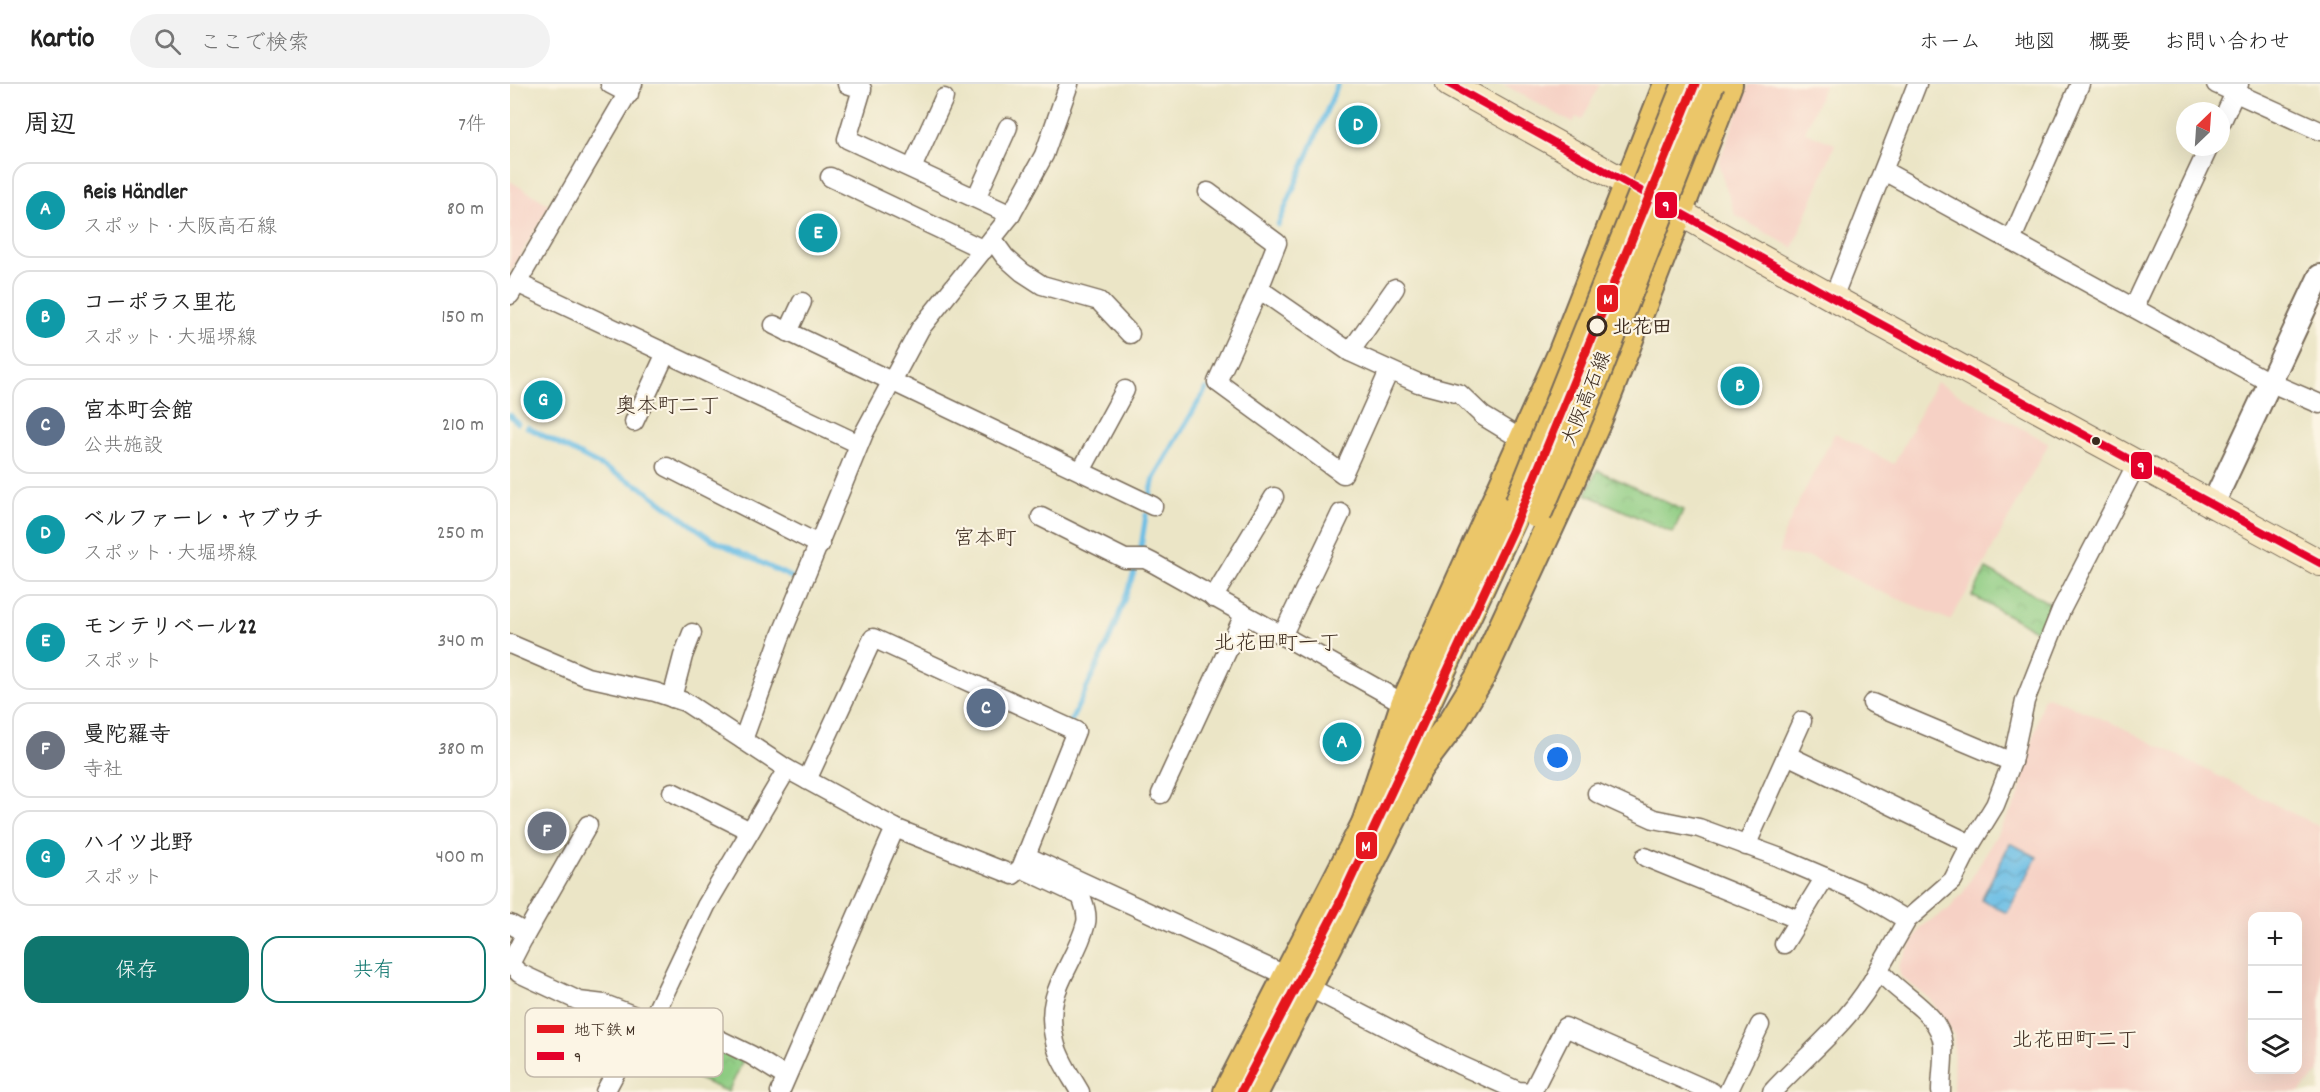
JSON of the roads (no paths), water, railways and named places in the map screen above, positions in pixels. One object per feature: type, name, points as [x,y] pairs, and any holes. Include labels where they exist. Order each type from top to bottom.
[{"type":"main road","points":[[1449,84],[2136,465],[2320,563]]},
{"type":"main road","points":[[1364,830],[1405,704],[1562,354],[1668,84]]},
{"type":"main road","name":"大阪高石線","points":[[1228,1092],[1297,981],[1417,770],[1528,509],[1687,84]]},
{"type":"main road","name":"大阪高石線","points":[[1254,1092],[1297,981],[1364,830],[1437,682],[1590,390],[1710,84]]},
{"type":"main road","points":[[1417,770],[1452,723],[1484,669],[1599,416],[1728,84]]},
{"type":"street","points":[[610,84],[631,89],[514,289],[666,353],[859,444]]},
{"type":"street","points":[[847,84],[862,89],[847,139],[1011,215]]},
{"type":"street","points":[[743,740],[780,638],[820,545],[859,444],[890,380],[920,329],[1011,215],[1044,155],[1069,84]]},
{"type":"street","points":[[1833,298],[1917,84]]},
{"type":"street","points":[[2011,241],[2080,84]]},
{"type":"street","points":[[2216,84],[2237,88],[2320,130]]},
{"type":"street","points":[[2230,103],[2237,88]]},
{"type":"street","points":[[912,168],[944,98]]},
{"type":"street","points":[[976,198],[1008,127]]},
{"type":"street","points":[[2134,307],[2205,156]]},
{"type":"street","points":[[1884,171],[2270,382],[2320,404]]},
{"type":"street","points":[[830,177],[988,245],[1042,285],[1099,301],[1130,334]]},
{"type":"street","points":[[1208,192],[1277,243],[1217,382],[1342,474],[1389,371]]},
{"type":"street","points":[[2212,506],[2320,276]]},
{"type":"street","points":[[1350,352],[1395,288]]},
{"type":"street","points":[[1259,289],[1350,352],[1418,383],[1460,394],[1483,416],[1524,441]]},
{"type":"street","points":[[802,302],[781,328],[1152,506]]},
{"type":"street","points":[[634,422],[666,353]]},
{"type":"street","points":[[1081,471],[1125,390]]},
{"type":"street","points":[[1772,1092],[1803,1059],[1842,1024],[1866,994],[1907,920],[1953,880],[1971,844],[1995,805],[2012,762],[2025,701],[2061,610],[2136,465]]},
{"type":"street","points":[[667,467],[820,545]]},
{"type":"street","points":[[1213,598],[1274,497]]},
{"type":"street","points":[[1282,636],[1341,513]]},
{"type":"street","points":[[1041,518],[1125,559],[1144,559],[1405,704]]},
{"type":"street","points":[[1161,794],[1244,615]]},
{"type":"street","points":[[672,698],[683,656],[692,633]]},
{"type":"street","points":[[510,644],[587,677],[685,702],[787,769],[807,780],[896,828],[1013,875],[1023,862],[1076,731],[873,638],[807,780]]},
{"type":"street","points":[[1872,703],[2012,762]]},
{"type":"street","points":[[1746,846],[1802,721]]},
{"type":"street","points":[[1787,755],[1971,844]]},
{"type":"street","points":[[654,1008],[706,906],[787,769]]},
{"type":"street","points":[[672,792],[750,831]]},
{"type":"street","points":[[1596,793],[1654,819],[1699,828],[1860,892],[1907,920]]},
{"type":"street","points":[[523,939],[588,825]]},
{"type":"street","points":[[723,1041],[751,1055],[783,1085],[896,828]]},
{"type":"street","points":[[1645,857],[1797,919]]},
{"type":"street","points":[[1023,862],[1297,981],[1461,1065],[1518,1091],[1532,1092],[1565,1027],[1691,1088],[1712,1092]]},
{"type":"street","points":[[1023,862],[1081,896],[1085,908],[1086,922],[1055,992],[1052,1026],[1058,1055],[1080,1092]]},
{"type":"street","points":[[1784,944],[1797,919],[1825,878]]},
{"type":"street","points":[[510,924],[526,933],[510,964],[519,973],[579,1001],[604,1004],[615,1008]]},
{"type":"street","points":[[1879,969],[1887,981],[1928,1013],[1943,1043],[1941,1092]]},
{"type":"street","points":[[1728,1092],[1760,1025]]},
{"type":"street","points":[[605,1092],[614,1077]]},
{"type":"water","points":[[2010,843],[2037,857],[2007,913],[1981,900]]},
{"type":"waterway","points":[[1278,225],[1338,84]]},
{"type":"waterway","points":[[1150,496],[1154,478],[1206,389]]},
{"type":"waterway","points":[[510,415],[518,423]]},
{"type":"waterway","points":[[527,427],[641,487],[711,539],[793,578]]},
{"type":"waterway","points":[[1141,547],[1146,515]]},
{"type":"waterway","points":[[1071,721],[1111,636],[1135,570]]},
{"type":"metro line","name":"M","points":[[1241,1092],[1339,904],[1514,528],[1695,84]]},
{"type":"place","name":"ベルファーレ・ヤブウチ","points":[[1358,125]]},
{"type":"place","name":"モンテリベール22","points":[[818,233]]},
{"type":"place","name":"北花田","points":[[1597,326]]},
{"type":"place","name":"コーポラス里花","points":[[1740,386]]},
{"type":"place","name":"ハイツ北野","points":[[543,400]]},
{"type":"place","name":"宮本町会館","points":[[986,708]]},
{"type":"place","name":"Reis Händler","points":[[1342,742]]},
{"type":"place","name":"曼陀羅寺","points":[[547,831]]},
{"type":"district","name":"奥本町二丁","points":[[668,405]]},
{"type":"district","name":"宮本町","points":[[985,537]]},
{"type":"district","name":"北花田町一丁","points":[[1277,642]]},
{"type":"district","name":"北花田町二丁","points":[[2075,1039]]}]
